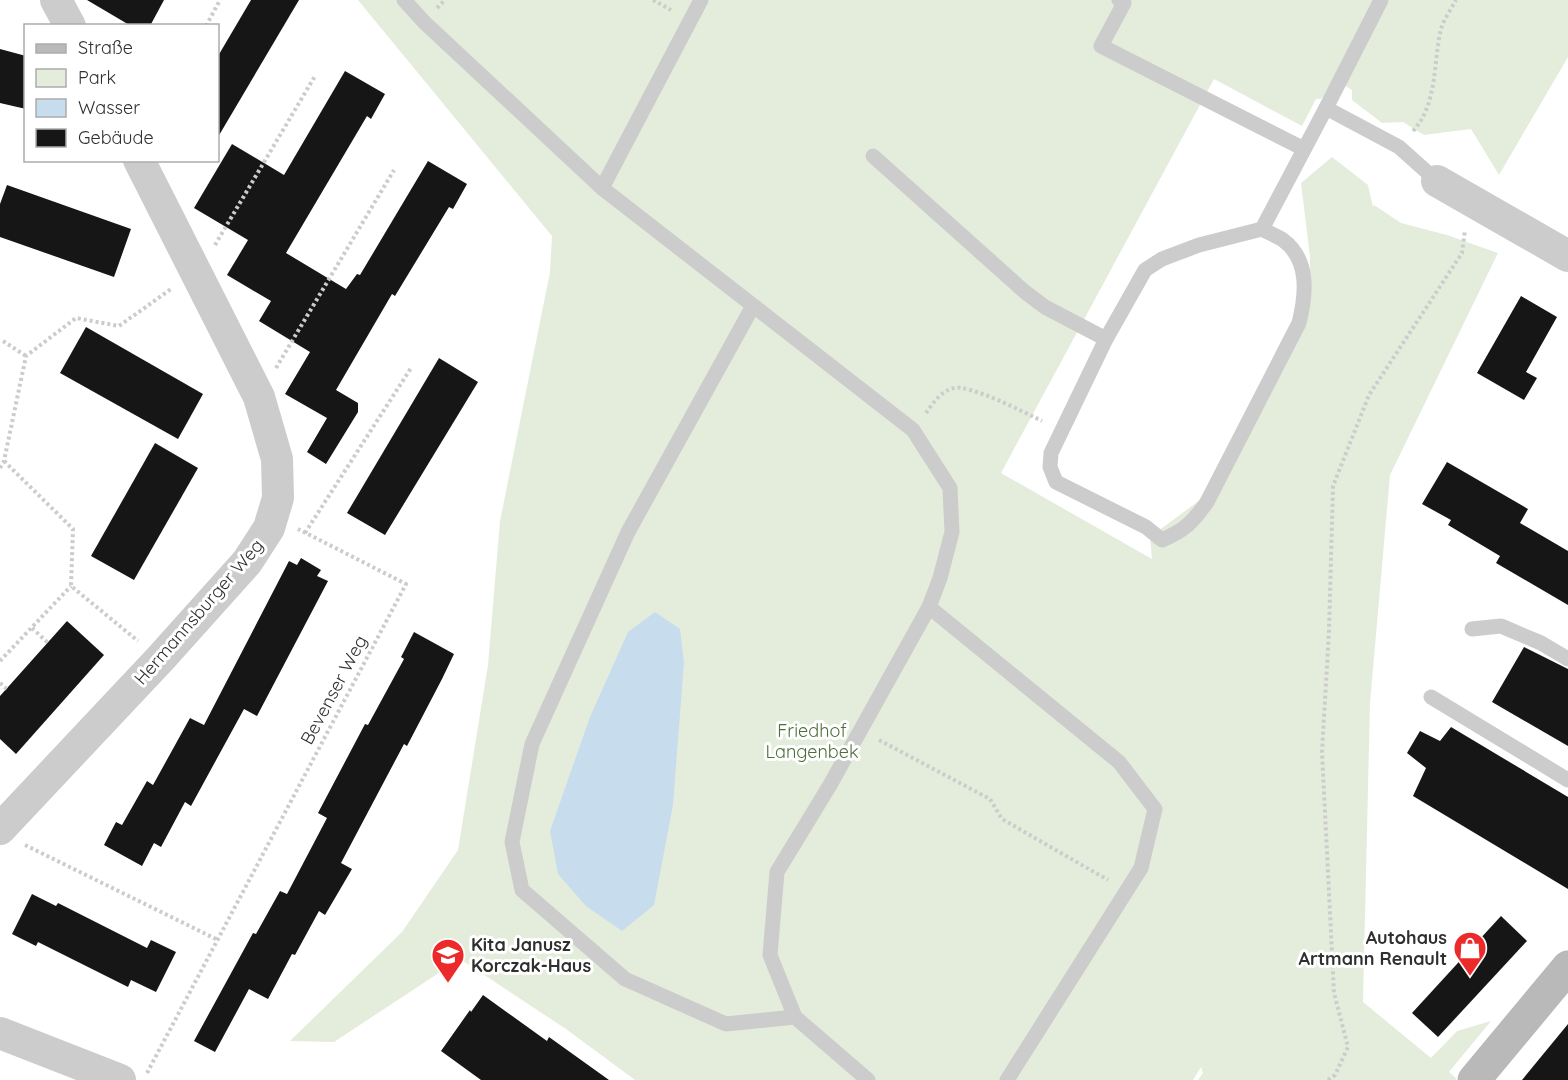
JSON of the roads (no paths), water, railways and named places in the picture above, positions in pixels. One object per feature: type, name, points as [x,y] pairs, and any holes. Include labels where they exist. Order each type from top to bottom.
[{"type":"main road","points":[[1474,1080],[1568,967]]},
{"type":"street","points":[[56,0],[69,24]]},
{"type":"street","name":"Hermannsburger Weg","points":[[10,836],[160,659],[247,562],[264,537],[278,498],[277,459],[259,397],[140,162]]},
{"type":"street","points":[[1437,181],[1568,256]]},
{"type":"street","points":[[0,1033],[120,1080]]},
{"type":"lane","points":[[404,0],[424,22],[602,188],[913,430],[950,488],[952,532],[940,578],[929,607],[830,785],[777,872],[770,955],[795,1017],[868,1080]]},
{"type":"lane","points":[[602,188],[701,0]]},
{"type":"lane","points":[[1119,0],[1124,3],[1101,46],[1304,149]]},
{"type":"lane","points":[[1262,229],[1381,0]]},
{"type":"lane","points":[[1326,108],[1399,147],[1437,181]]},
{"type":"lane","points":[[873,156],[1025,292],[1045,307],[1106,339]]},
{"type":"lane","points":[[1262,229],[1282,240],[1292,249],[1300,264],[1305,282],[1299,323],[1207,502],[1182,532],[1162,540],[1146,527],[1056,482],[1050,467],[1051,453],[1106,339],[1145,270],[1162,259],[1199,244],[1262,229]]},
{"type":"lane","points":[[753,306],[628,532],[536,733],[512,842],[522,890],[626,979],[726,1024],[795,1017]]},
{"type":"lane","points":[[929,607],[1119,762],[1155,809],[1141,868],[1007,1080]]},
{"type":"lane","points":[[1472,628],[1501,626],[1541,643],[1568,658]]},
{"type":"lane","points":[[1431,697],[1568,780]]},
{"type":"water","points":[[655,612],[680,629],[684,662],[673,805],[654,905],[622,931],[586,906],[558,874],[550,831],[590,717],[628,632]]},
{"type":"place","name":"Autohaus Artmann Renault","points":[[1470,977]]},
{"type":"place","name":"Kita Janusz Korczak-Haus","points":[[448,984]]},
{"type":"park label","name":"Friedhof Langenbek","points":[[812,741]]}]
